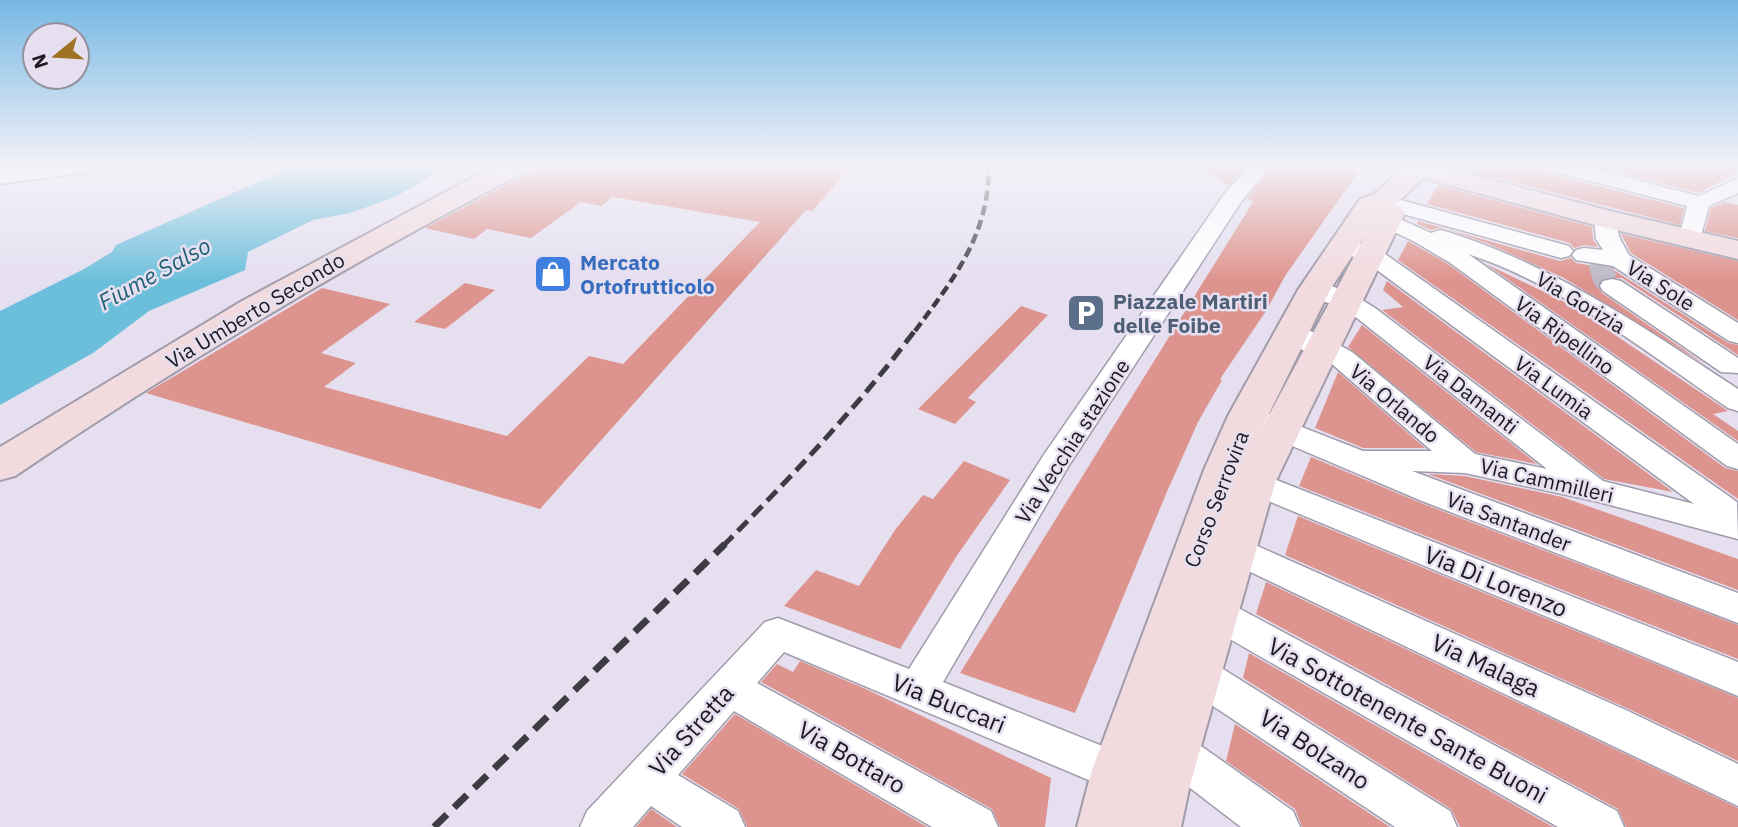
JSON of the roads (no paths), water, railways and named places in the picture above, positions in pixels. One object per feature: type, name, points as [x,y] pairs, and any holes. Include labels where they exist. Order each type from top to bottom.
[{"type":"main road","name":"Via Umberto Secondo","points":[[0,467],[80,414],[402,223],[440,204]]},
{"type":"main road","points":[[1389,207],[1605,219],[1738,250]]},
{"type":"main road","name":"Corso Serrovira","points":[[1162,789],[1179,662],[1239,476],[1330,295],[1389,207]]},
{"type":"main road","name":"Corso Serrovira","points":[[1106,827],[1119,774],[1137,722],[1179,662]]},
{"type":"street","name":"Via Vecchia stazione","points":[[918,690],[1054,463],[1229,204]]},
{"type":"street","points":[[1690,238],[1698,204]]},
{"type":"street","points":[[1389,207],[1593,257]]},
{"type":"street","name":"Via Gorizia","points":[[1389,207],[1566,288],[1738,402]]},
{"type":"street","name":"Via Ripellino","points":[[1389,207],[1738,459]]},
{"type":"street","name":"Via Lumia","points":[[1389,207],[1733,517]]},
{"type":"street","name":"Via Sole","points":[[1605,219],[1608,239],[1593,257],[1701,311],[1738,334]]},
{"type":"street","points":[[1612,286],[1731,366]]},
{"type":"street","name":"Via Damanti","points":[[1330,295],[1595,490]]},
{"type":"street","points":[[1701,311],[1738,320]]},
{"type":"street","name":"Via Orlando","points":[[1307,340],[1342,358],[1465,462]]},
{"type":"street","name":"Via Santander","points":[[1264,423],[1353,460],[1738,608]]},
{"type":"street","name":"Via Cammilleri","points":[[1353,460],[1465,462],[1733,517]]},
{"type":"street","name":"Via Di Lorenzo","points":[[1239,476],[1738,679]]},
{"type":"street","name":"Via Malaga","points":[[1218,541],[1613,724],[1738,786]]},
{"type":"street","name":"Via Sottotenente Sante Buoni","points":[[1197,603],[1601,827]]},
{"type":"street","name":"Via Buccari","points":[[778,633],[1119,774],[1162,789]]},
{"type":"street","name":"Via Stretta","points":[[603,827],[778,633]]},
{"type":"street","name":"Via Bolzano","points":[[1179,662],[1434,827]]},
{"type":"street","name":"Via Bottaro","points":[[730,688],[975,827]]},
{"type":"street","points":[[1137,722],[1162,789],[1278,827]]},
{"type":"street","points":[[646,779],[722,827]]},
{"type":"water","name":"Fiume Salso","points":[[210,204],[376,204],[350,213],[313,220],[248,252],[245,270],[149,311],[93,353],[0,405],[0,311],[84,269],[112,252],[116,245]]},
{"type":"tunnel","points":[[1600,262],[1604,278],[1612,286]]},
{"type":"railway","points":[[915,331],[967,254],[985,204]]},
{"type":"railway","points":[[724,545],[824,440],[916,329]]},
{"type":"railway","points":[[434,827],[724,545]]},
{"type":"place","name":"Mercato Ortofrutticolo","points":[[553,274]]},
{"type":"place","name":"Piazzale Martiri delle Foibe","points":[[1086,313]]}]
